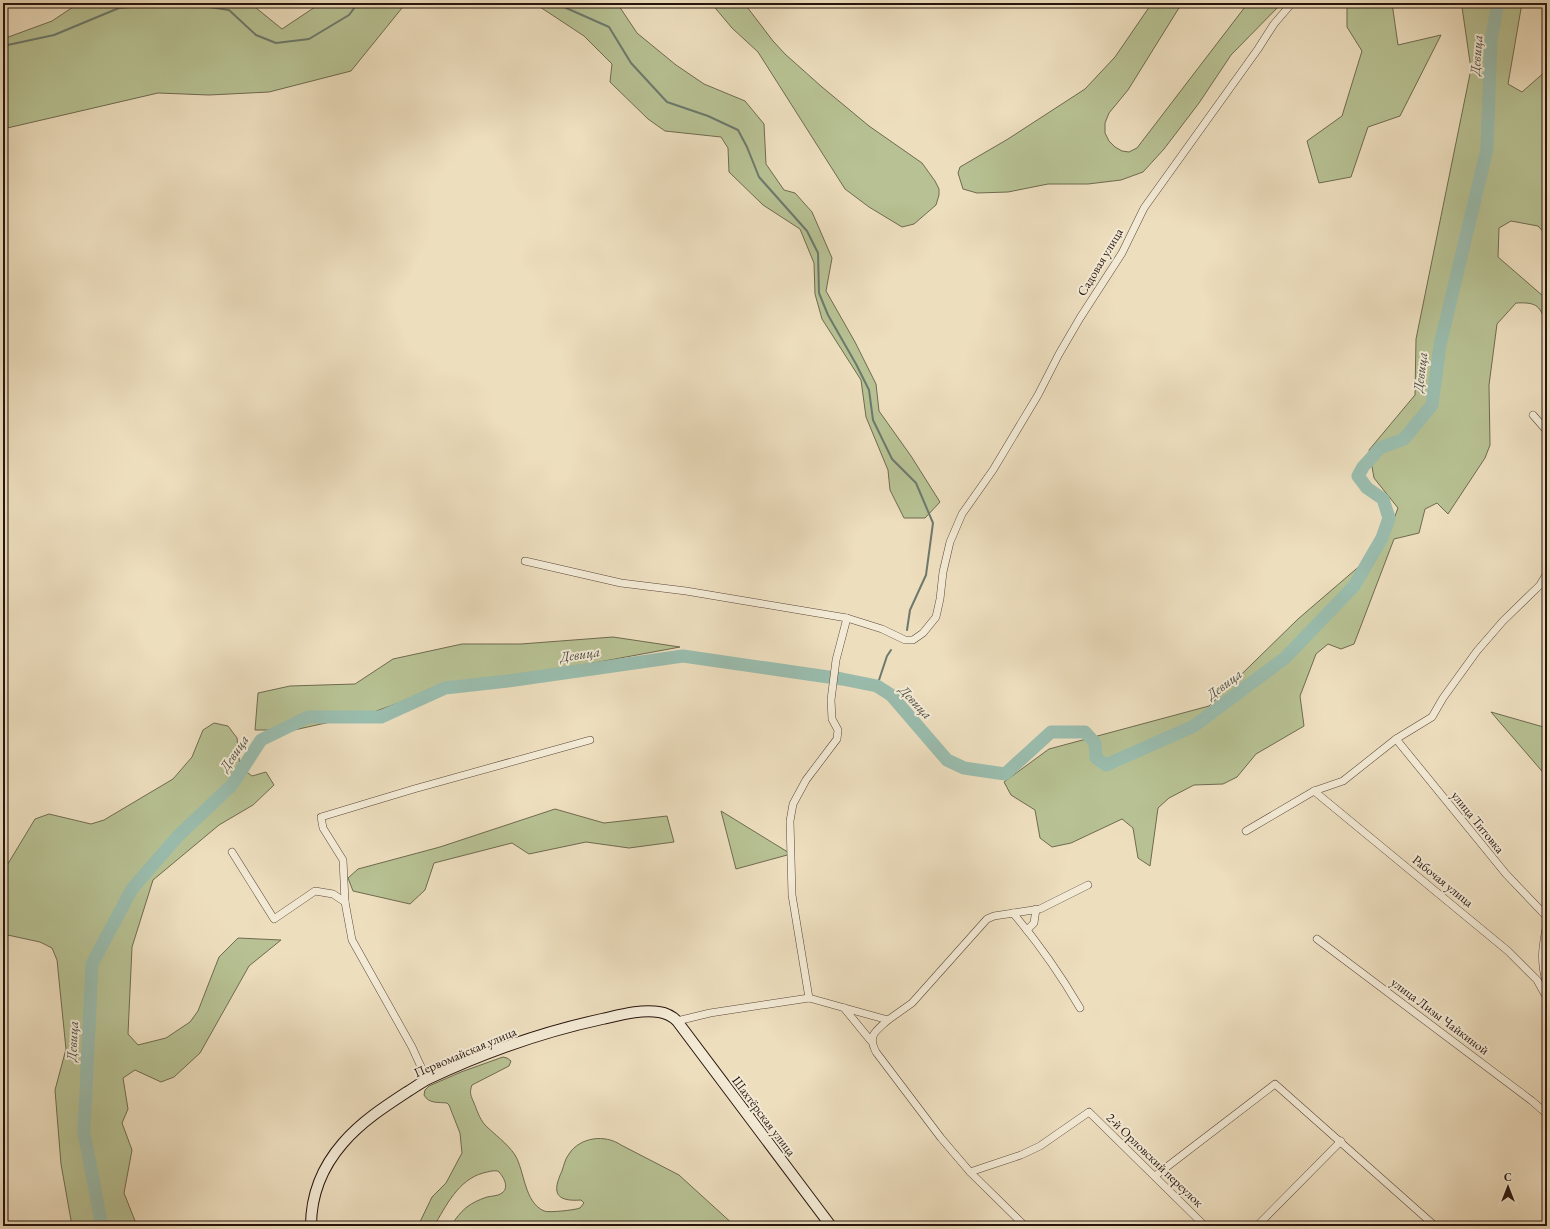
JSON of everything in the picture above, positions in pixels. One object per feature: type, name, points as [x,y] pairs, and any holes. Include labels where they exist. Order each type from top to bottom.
[{"type":"street","name":"Садовая улица","points":[[526,561],[621,582],[686,591],[847,618],[882,629],[905,640],[913,640],[923,633],[936,617],[939,608],[943,572],[949,546],[962,514],[993,470],[1038,395],[1080,318],[1122,253],[1144,208],[1258,49],[1274,24],[1292,3]]},
{"type":"street","points":[[1533,415],[1547,431]]},
{"type":"street","points":[[1246,831],[1314,791],[1343,781],[1396,739],[1432,717],[1443,698],[1477,651],[1502,621],[1540,585],[1547,573]]},
{"type":"street","points":[[809,998],[792,895],[790,821],[793,804],[806,780],[837,739],[838,730],[832,719],[831,700],[836,660],[847,618]]},
{"type":"street","name":"улица Титовка","points":[[1396,739],[1501,869],[1547,917]]},
{"type":"street","points":[[427,1080],[412,1047],[352,940],[345,902],[343,860],[323,828],[321,817],[414,789],[590,740]]},
{"type":"street","name":"Рабочая улица","points":[[1314,791],[1508,951],[1537,980],[1547,998]]},
{"type":"street","points":[[232,852],[274,918],[315,891],[333,894],[345,902]]},
{"type":"street","points":[[871,1041],[875,1032],[888,1020],[912,1004],[987,919],[994,916],[1036,909],[1088,885]]},
{"type":"street","points":[[1027,930],[1034,923],[1036,909]]},
{"type":"street","points":[[1012,914],[1027,930],[1060,973],[1080,1008]]},
{"type":"street","points":[[1547,923],[1542,950],[1542,968],[1547,986]]},
{"type":"street","name":"улица Лизы Чайкиной","points":[[1317,939],[1412,1009],[1547,1114]]},
{"type":"street","points":[[678,1021],[710,1013],[809,998],[888,1020]]},
{"type":"street","points":[[844,1008],[871,1041],[876,1052],[941,1138],[970,1172],[1025,1226]]},
{"type":"street","name":"Первомайская улица","points":[[311,1226],[316,1188],[323,1174],[343,1144],[372,1116],[427,1080],[519,1042],[581,1023],[618,1015],[652,1011],[666,1013],[678,1021]]},
{"type":"street","name":"Шахтёрская улица","points":[[678,1021],[831,1226]]},
{"type":"street","points":[[1155,1176],[1275,1084],[1435,1226]]},
{"type":"street","name":"2-й Орловский переулок","points":[[970,1172],[1021,1155],[1040,1146],[1089,1112],[1205,1226]]},
{"type":"street","points":[[1257,1226],[1341,1141]]},
{"type":"green space","points":[[79,3],[250,3],[282,29],[321,3],[406,3],[351,71],[269,92],[209,95],[158,93],[3,129],[3,39],[52,21]]},
{"type":"green space","points":[[534,3],[617,3],[637,33],[676,65],[704,84],[745,101],[764,124],[766,164],[784,190],[795,193],[812,212],[832,258],[826,291],[855,342],[876,384],[879,411],[911,456],[940,502],[925,518],[904,518],[890,490],[888,470],[866,417],[861,380],[822,319],[815,294],[814,263],[800,229],[763,205],[729,172],[728,148],[721,137],[665,131],[648,119],[610,82],[612,64],[584,36]]},
{"type":"green space","points":[[711,3],[744,3],[773,41],[785,54],[869,126],[922,163],[939,189],[936,205],[914,224],[902,227],[869,207],[845,189],[758,52],[732,28]]},
{"type":"green space","points":[[1152,3],[1182,3],[1128,90],[1109,113],[1105,123],[1105,133],[1109,141],[1122,151],[1129,152],[1137,148],[1248,3],[1282,3],[1231,55],[1199,103],[1164,149],[1143,172],[1121,180],[1088,184],[1048,184],[1008,192],[977,193],[963,189],[958,173],[960,167],[1008,139],[1085,89],[1115,57]]},
{"type":"green space","points":[[1347,3],[1392,3],[1398,45],[1441,35],[1400,116],[1368,127],[1351,177],[1319,183],[1307,141],[1342,116],[1362,51],[1347,27]]},
{"type":"green space","points":[[1464,3],[1522,3],[1508,84],[1522,92],[1547,70],[1547,236],[1538,226],[1511,221],[1499,228],[1498,257],[1543,296],[1547,305],[1547,326],[1540,310],[1529,303],[1516,303],[1497,324],[1489,385],[1490,445],[1485,458],[1448,514],[1437,503],[1425,509],[1419,533],[1394,539],[1354,644],[1341,649],[1328,644],[1316,654],[1300,696],[1304,726],[1256,754],[1237,777],[1223,784],[1194,785],[1169,798],[1158,808],[1150,866],[1138,858],[1133,828],[1122,819],[1071,843],[1052,847],[1040,838],[1035,810],[1011,795],[1004,782],[1049,749],[1209,706],[1298,619],[1384,545],[1398,508],[1374,478],[1369,450],[1415,395],[1416,339],[1471,69],[1462,7]]},
{"type":"green space","points":[[613,637],[680,647],[420,695],[371,713],[294,730],[255,730],[258,693],[290,686],[355,684],[393,659],[462,644],[521,644]]},
{"type":"green space","points":[[1491,712],[1547,728],[1547,777]]},
{"type":"green space","points":[[214,723],[228,726],[237,738],[240,767],[252,776],[266,772],[274,785],[253,805],[219,825],[153,880],[132,947],[128,1034],[138,1045],[166,1038],[190,1022],[198,1011],[219,957],[238,938],[281,940],[249,966],[200,1053],[174,1077],[161,1082],[135,1070],[123,1078],[128,1109],[122,1123],[132,1150],[124,1193],[137,1226],[72,1226],[61,1164],[55,1090],[66,1049],[57,960],[52,948],[40,942],[3,934],[3,872],[35,819],[49,814],[91,824],[104,820],[173,779],[192,757],[203,730]]},
{"type":"green space","points":[[555,809],[604,823],[667,816],[674,842],[629,848],[586,842],[529,854],[512,843],[434,863],[425,890],[410,904],[353,891],[348,878],[358,869],[440,847]]},
{"type":"green space","points":[[721,811],[791,854],[736,869]]},
{"type":"green space","points":[[503,1057],[511,1061],[509,1066],[472,1085],[471,1094],[478,1114],[485,1125],[505,1143],[515,1155],[529,1194],[537,1207],[547,1212],[580,1208],[584,1203],[581,1200],[566,1199],[558,1194],[557,1185],[566,1158],[574,1148],[586,1141],[593,1139],[608,1139],[679,1175],[735,1226],[451,1226],[462,1211],[470,1205],[487,1197],[499,1195],[504,1191],[506,1185],[504,1179],[498,1171],[494,1171],[474,1176],[466,1181],[448,1202],[434,1226],[418,1226],[432,1197],[446,1183],[462,1153],[460,1133],[449,1105],[447,1103],[428,1100],[424,1095],[425,1090],[429,1086],[461,1072]]},
{"type":"waterway","points":[[3,46],[54,35],[119,8],[178,3]]},
{"type":"waterway","points":[[183,3],[229,10],[256,35],[276,43],[309,39],[349,15],[358,3]]},
{"type":"waterway","points":[[555,3],[609,27],[631,63],[667,102],[708,116],[738,130],[747,147],[759,177],[807,231],[818,253],[819,293],[828,315],[869,390],[873,420],[892,459],[916,483],[933,523],[926,575],[910,610],[907,630]]},
{"type":"waterway","name":"Девица","points":[[102,1226],[84,1133],[92,964],[132,889],[178,836],[232,785],[261,740],[308,717],[381,717],[445,688],[508,681],[683,656],[842,679],[877,686],[891,695],[947,760],[964,768],[1005,774],[1051,732],[1085,732],[1095,743],[1096,758],[1106,765],[1194,726],[1285,658],[1354,586],[1382,538],[1389,518],[1383,499],[1367,488],[1358,476],[1363,467],[1380,448],[1404,439],[1432,405],[1440,345],[1487,149],[1491,40],[1498,3]]},
{"type":"waterway","points":[[877,686],[887,656],[891,650]]}]
